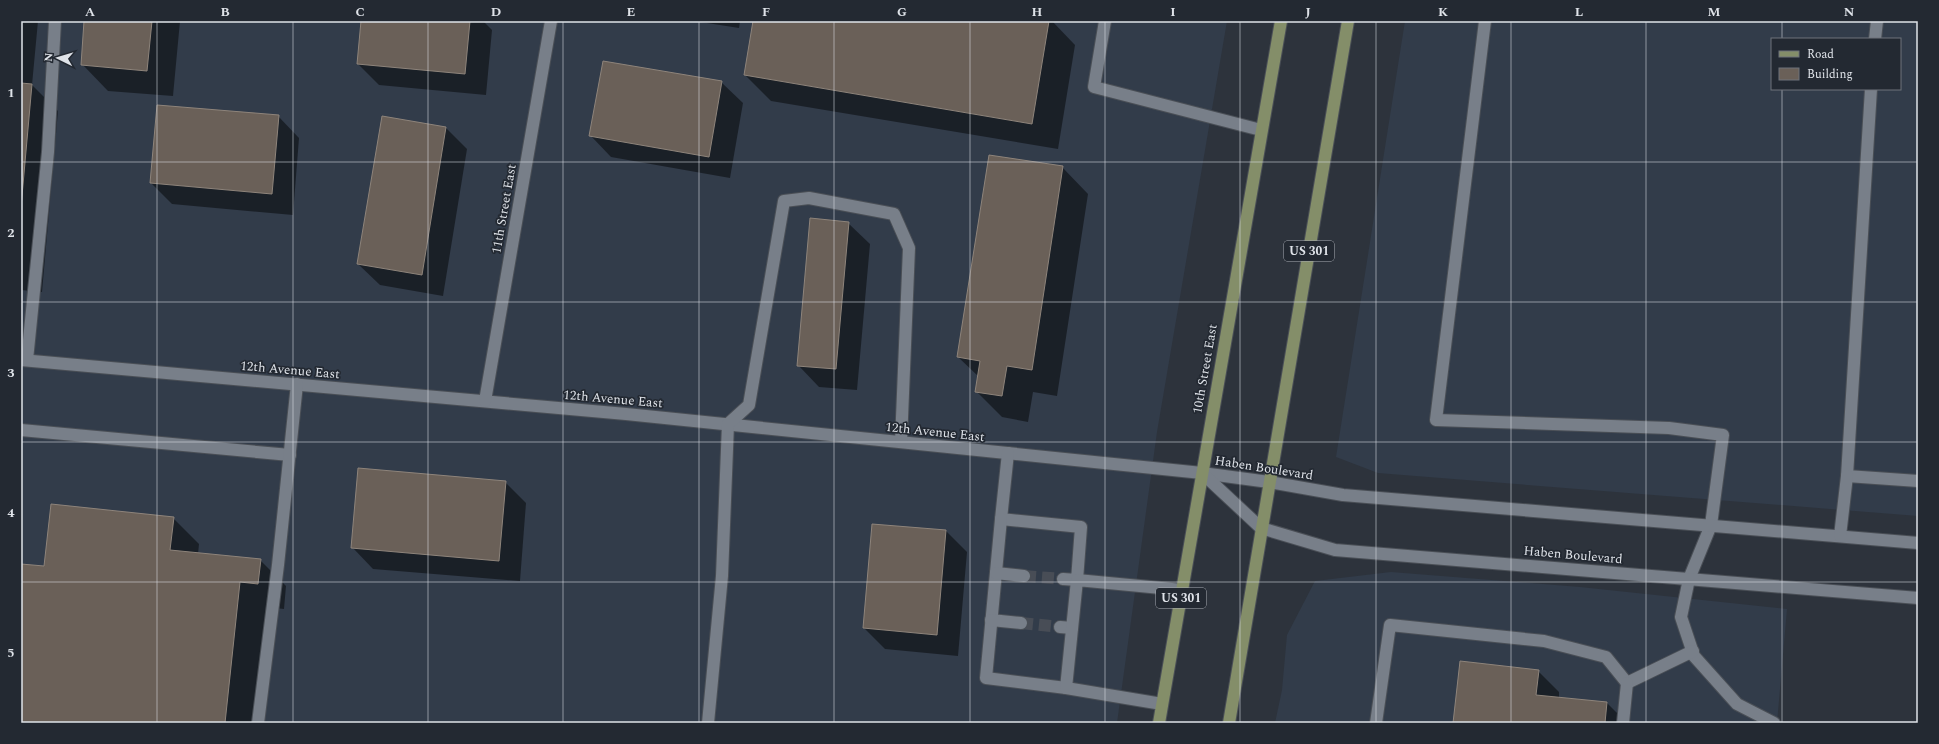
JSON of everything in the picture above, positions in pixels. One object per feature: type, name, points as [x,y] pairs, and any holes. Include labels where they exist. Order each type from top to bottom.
[{"type":"main road","name":"10th Street East","points":[[1159,723],[1281,21]]},
{"type":"main road","name":"US 301","points":[[1229,723],[1348,21]]},
{"type":"street","points":[[24,360],[48,152],[55,21]]},
{"type":"street","name":"11th Street East","points":[[484,401],[551,21]]},
{"type":"street","points":[[1105,21],[1094,87],[1261,130]]},
{"type":"street","points":[[1485,21],[1436,420],[1669,428],[1723,435],[1711,525],[1690,579],[1681,617],[1694,656],[1737,704],[1774,723]]},
{"type":"street","points":[[1875,38],[1877,21]]},
{"type":"street","points":[[1840,536],[1847,476],[1871,90]]},
{"type":"street","points":[[708,723],[722,576],[728,424],[749,405],[784,201],[809,198],[894,214],[909,248],[902,442]]},
{"type":"street","name":"12th Avenue East","points":[[24,360],[728,424],[1202,473]]},
{"type":"street","points":[[258,723],[278,565],[297,384]]},
{"type":"street","points":[[21,430],[290,455]]},
{"type":"street","points":[[1008,453],[986,678],[1066,688],[1162,704]]},
{"type":"street","name":"Haben Boulevard","points":[[1202,473],[1269,482],[1343,495],[1918,543]]},
{"type":"street","name":"Haben Boulevard","points":[[1202,473],[1261,528],[1335,550],[1918,598]]},
{"type":"street","points":[[1847,476],[1918,481]]},
{"type":"street","points":[[1001,519],[1081,527],[1066,688]]},
{"type":"street","points":[[996,573],[1024,576]]},
{"type":"street","points":[[1063,579],[1182,590]]},
{"type":"street","points":[[992,620],[1021,623]]},
{"type":"street","points":[[1376,723],[1390,625],[1544,641],[1606,656],[1627,683],[1623,723]]},
{"type":"street","points":[[1060,627],[1072,628]]},
{"type":"street","points":[[1627,683],[1692,651]]},
{"type":"shaded area","points":[[21,21],[1227,21],[1157,432],[1117,723],[21,723]]},
{"type":"shaded area","points":[[1405,21],[1918,21],[1918,516],[1378,473],[1336,457]]},
{"type":"shaded area","points":[[1391,572],[1580,587],[1787,609],[1777,723],[1275,723],[1282,690],[1287,635],[1315,581]]},
{"type":"building","points":[[84,21],[152,21],[147,71],[81,65]]},
{"type":"building","points":[[361,21],[470,21],[465,74],[357,64]]},
{"type":"building","points":[[753,21],[1049,21],[1032,124],[744,75]]},
{"type":"building","points":[[603,61],[722,81],[709,157],[589,136]]},
{"type":"building","points":[[21,83],[32,84],[21,207]]},
{"type":"building","points":[[157,105],[279,115],[272,194],[150,183]]},
{"type":"building","points":[[382,116],[446,127],[422,275],[357,264]]},
{"type":"building","points":[[989,155],[1063,166],[1032,370],[1007,366],[1002,396],[975,392],[980,361],[957,357]]},
{"type":"building","points":[[810,218],[849,222],[836,369],[797,366]]},
{"type":"building","points":[[358,468],[506,481],[499,561],[351,548]]},
{"type":"building","points":[[51,504],[174,517],[170,550],[261,559],[258,584],[240,582],[225,723],[21,723],[21,564],[44,566]]},
{"type":"building","points":[[872,524],[946,530],[937,635],[863,628]]},
{"type":"building","points":[[1460,661],[1539,670],[1536,695],[1607,702],[1605,723],[1453,723]]},
{"type":"tunnel","points":[[1024,576],[1063,579]]},
{"type":"tunnel","points":[[1021,623],[1060,627]]}]
